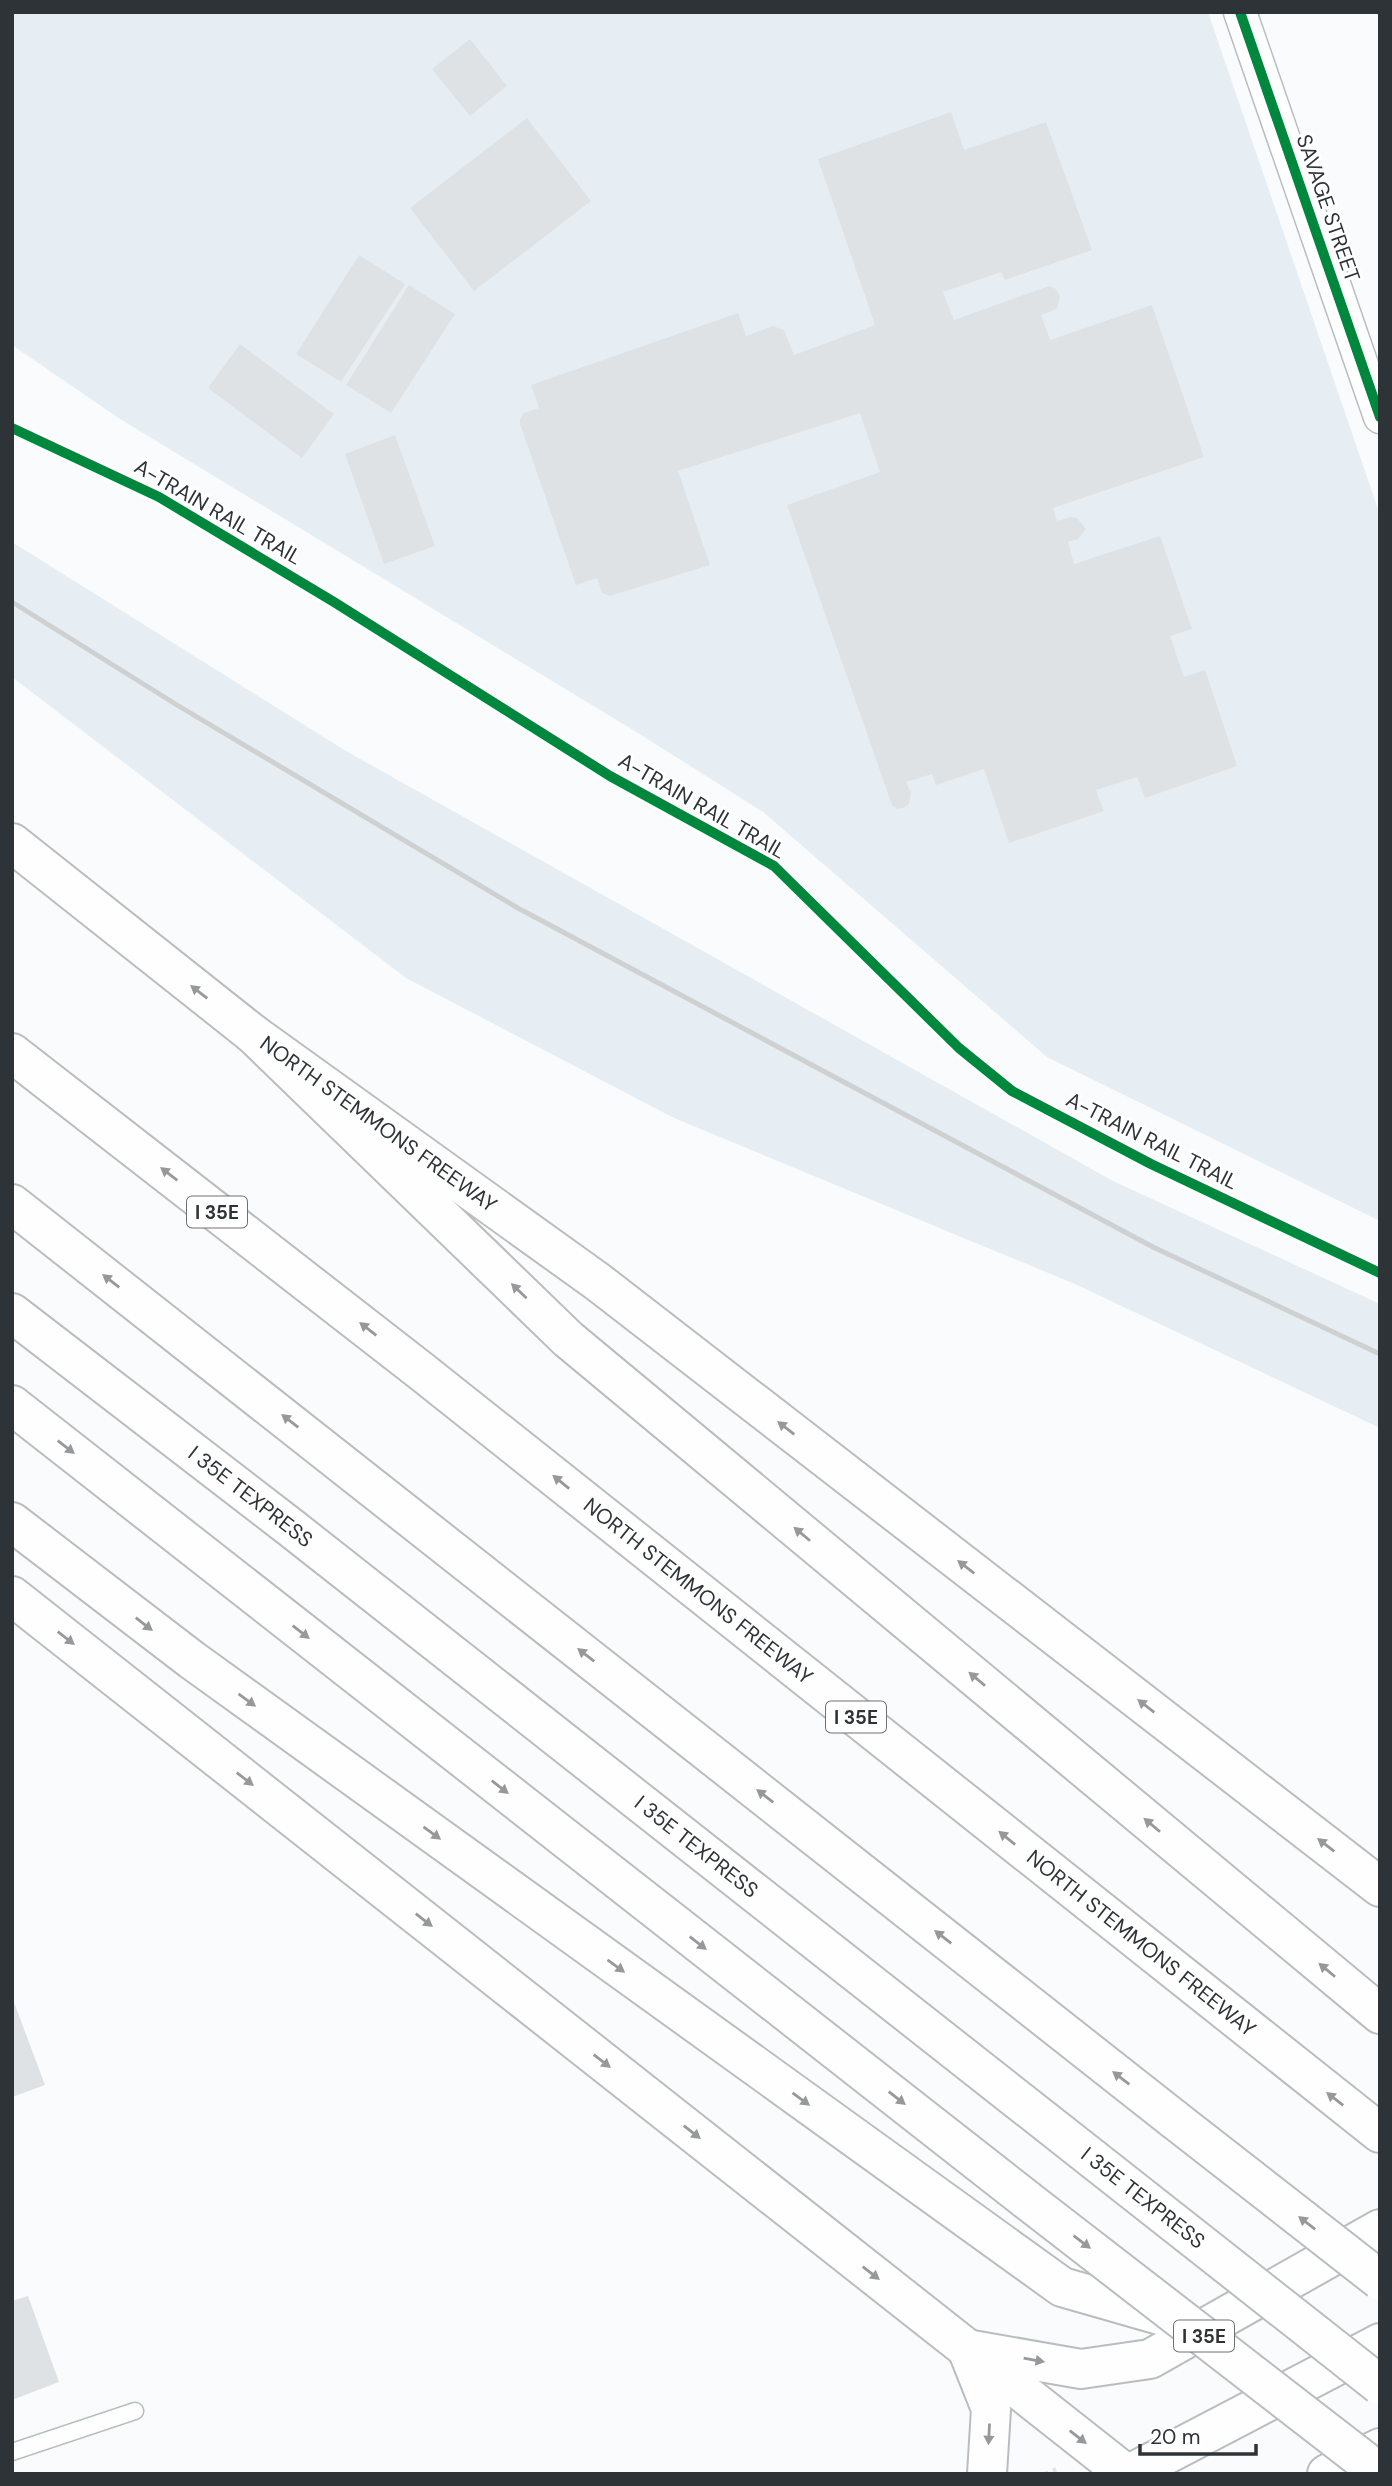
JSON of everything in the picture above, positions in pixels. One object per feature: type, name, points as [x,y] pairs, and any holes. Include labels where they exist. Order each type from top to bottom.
[{"type":"main road","name":"NORTH STEMMONS FREEWAY","points":[[12,844],[253,1034],[598,1282],[1380,1887]]},
{"type":"main road","points":[[253,1034],[568,1339],[1380,2014]]},
{"type":"main road","name":"NORTH STEMMONS FREEWAY","points":[[12,1053],[421,1371],[1380,2133]]},
{"type":"main road","points":[[12,1204],[1380,2280]]},
{"type":"main road","name":"I 35E TEXPRESS","points":[[12,1313],[290,1527],[1380,2385]]},
{"type":"main road","name":"I 35E","points":[[12,1405],[1380,2473]]},
{"type":"main road","points":[[12,1522],[192,1660],[1062,2287],[1189,2323]]},
{"type":"main road","points":[[12,1597],[1128,2474],[1380,2343]]},
{"type":"main road","points":[[967,2349],[1081,2369],[1150,2359],[1380,2229]]},
{"type":"main road","points":[[967,2349],[991,2409],[986,2474]]},
{"type":"main road","points":[[1328,2474],[1380,2448]]},
{"type":"street","name":"SAVAGE STREET","points":[[1240,12],[1380,417]]},
{"type":"lane","points":[[12,2452],[135,2411]]},
{"type":"shaded area","points":[[12,12],[1208,12],[1380,515],[1380,1221],[1047,1057],[763,812],[638,733],[120,419],[12,345]]},
{"type":"shaded area","points":[[12,542],[346,751],[1113,1181],[1380,1304],[1380,1428],[1075,1284],[674,1118],[406,978],[12,677]]},
{"type":"building","points":[[470,39],[507,86],[470,116],[432,69]]},
{"type":"building","points":[[951,112],[964,150],[1046,122],[1092,250],[1005,280],[1001,272],[943,292],[954,320],[1049,286],[1056,289],[1060,296],[1057,309],[1041,315],[1050,340],[1152,305],[1204,457],[1053,508],[1057,521],[1077,518],[1086,529],[1078,539],[1068,542],[1074,564],[1160,536],[1192,629],[1170,636],[1184,677],[1205,670],[1237,766],[1145,798],[1137,777],[1096,790],[1104,811],[1009,843],[984,769],[936,785],[932,774],[906,782],[911,793],[909,804],[897,809],[892,805],[787,505],[880,472],[860,413],[678,471],[710,565],[610,596],[602,593],[597,578],[576,585],[520,424],[524,413],[539,408],[531,385],[738,313],[746,336],[773,326],[784,330],[794,355],[875,325],[818,159]]},
{"type":"building","points":[[527,118],[591,201],[474,291],[410,208]]},
{"type":"building","points":[[359,255],[405,284],[341,382],[296,354]]},
{"type":"building","points":[[409,285],[455,314],[391,413],[346,385]]},
{"type":"building","points":[[240,344],[334,414],[302,458],[208,388]]},
{"type":"building","points":[[395,435],[435,546],[384,564],[345,454]]},
{"type":"building","points":[[12,1997],[45,2085],[12,2097]]},
{"type":"building","points":[[28,2296],[59,2382],[12,2400],[12,2301]]},
{"type":"railway","points":[[12,602],[177,705],[516,907],[1153,1247],[1380,1354]]},
{"type":"cycle path","points":[[1240,12],[1380,417]]},
{"type":"cycle path","name":"A-TRAIN RAIL TRAIL","points":[[12,428],[159,497],[334,602],[610,776],[774,866],[959,1048],[1012,1091],[1151,1164],[1380,1273]]}]
